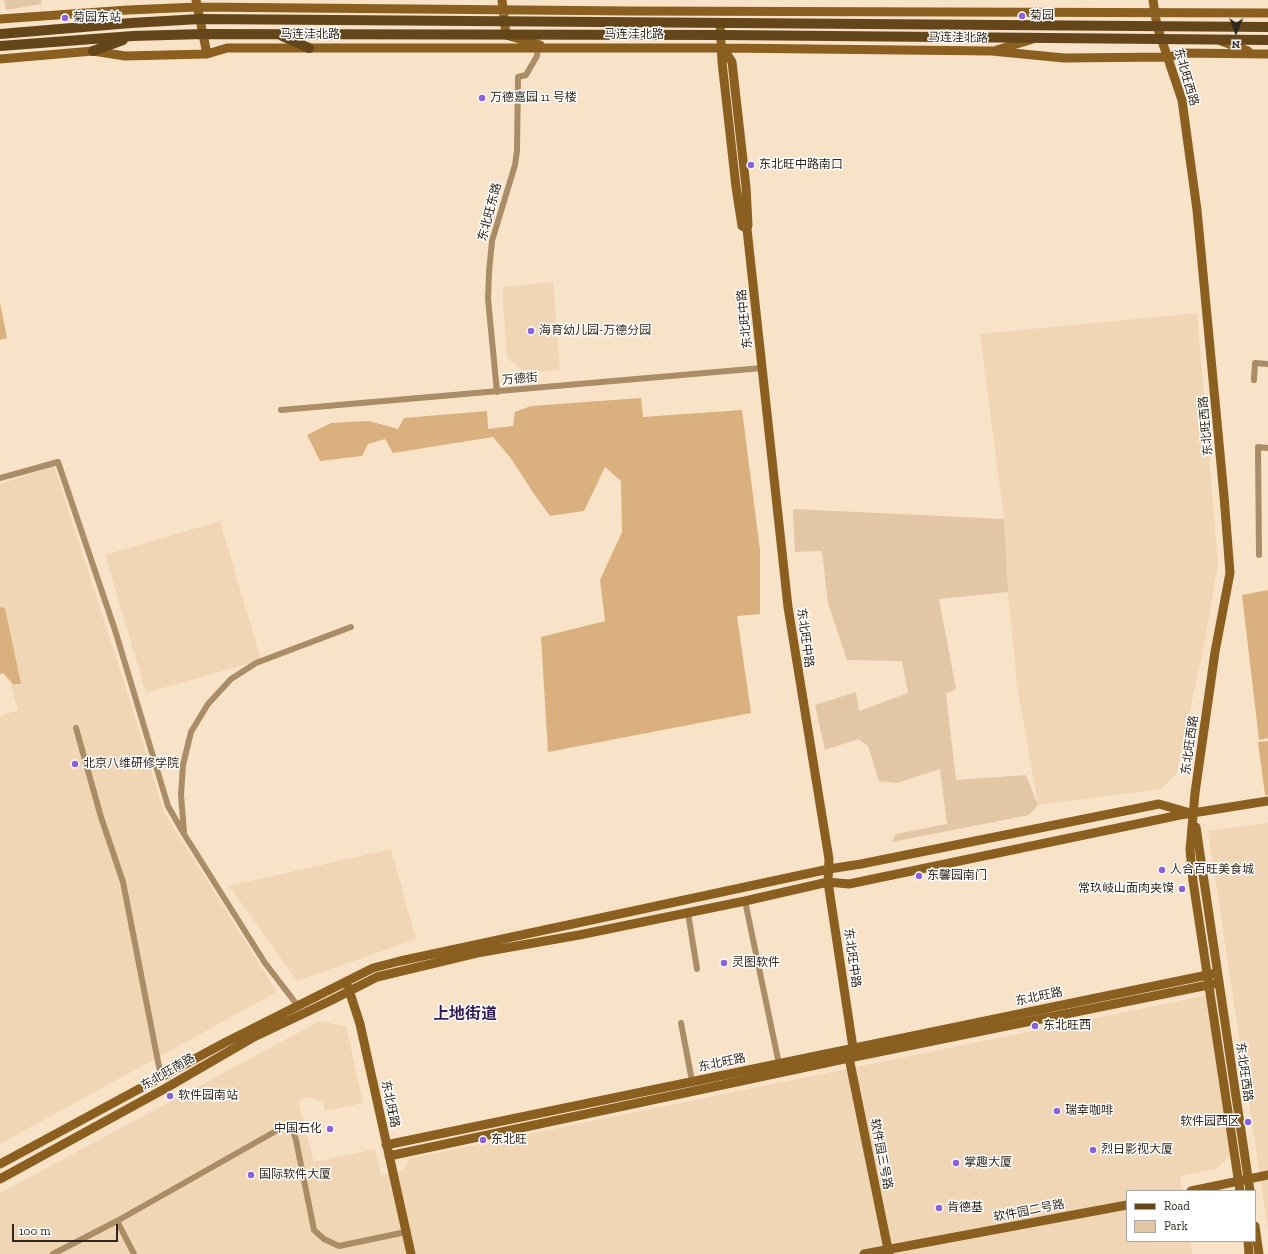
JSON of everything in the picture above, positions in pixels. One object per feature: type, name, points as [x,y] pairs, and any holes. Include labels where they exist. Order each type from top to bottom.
[{"type":"main road","name":"马连洼北路","points":[[0,34],[200,19],[1268,27]]},
{"type":"main road","name":"马连洼北路","points":[[0,46],[133,36],[203,34],[721,35],[1268,40]]},
{"type":"main road","points":[[278,34],[309,48]]},
{"type":"main road","points":[[93,52],[133,36]]},
{"type":"street","points":[[502,0],[506,35],[549,48]]},
{"type":"street","name":"东北旺西路","points":[[1153,0],[1157,26],[1169,57],[1182,100],[1197,210],[1230,573],[1214,660],[1195,793],[1194,814],[1212,974],[1243,1180],[1240,1190]]},
{"type":"street","points":[[196,4],[207,54]]},
{"type":"street","name":"马连洼北路","points":[[0,20],[196,4],[503,10],[1268,13]]},
{"type":"street","points":[[630,11],[671,23]]},
{"type":"street","points":[[720,23],[722,48]]},
{"type":"street","points":[[992,51],[1035,39]]},
{"type":"street","points":[[1218,40],[1255,53]]},
{"type":"street","name":"马连洼北路","points":[[0,59],[93,52],[125,56],[207,54],[227,48],[722,48],[992,51],[1064,58],[1169,57],[1183,53],[1268,54]]},
{"type":"street","name":"东北旺东路","points":[[497,392],[488,299],[492,241],[515,165],[517,151],[518,77],[526,75],[537,56],[538,48]]},
{"type":"street","name":"东北旺中路","points":[[722,48],[722,62],[736,188],[742,226],[747,229],[788,607],[829,859],[828,882],[853,1048]]},
{"type":"street","points":[[1254,380],[1255,363],[1268,364]]},
{"type":"street","name":"万德街","points":[[281,410],[762,368]]},
{"type":"street","points":[[1259,555],[1258,448],[1268,448]]},
{"type":"street","points":[[0,478],[58,462],[115,630],[168,806],[265,963],[298,1006]]},
{"type":"street","points":[[184,834],[181,796],[183,765],[191,732],[208,704],[231,679],[256,663],[351,627]]},
{"type":"street","points":[[76,728],[101,817],[124,882],[161,1077]]},
{"type":"street","points":[[350,992],[377,977],[470,955],[688,913],[828,882],[849,884],[1068,837],[1180,815],[1268,802]]},
{"type":"street","points":[[347,981],[373,968],[400,961],[829,869],[861,864],[1159,804],[1194,814]]},
{"type":"street","points":[[745,901],[778,1064]]},
{"type":"street","points":[[688,913],[697,969]]},
{"type":"street","name":"东北旺路","points":[[347,981],[360,1024],[386,1144],[1212,974]]},
{"type":"street","name":"东北旺南路","points":[[0,1164],[226,1042],[347,981]]},
{"type":"street","name":"东北旺路","points":[[389,1156],[850,1058],[1214,984]]},
{"type":"street","name":"东北旺南路","points":[[0,1179],[166,1088],[252,1038],[350,992]]},
{"type":"street","points":[[681,1023],[692,1081]]},
{"type":"street","points":[[850,1058],[853,1048]]},
{"type":"street","name":"软件园三号路","points":[[850,1058],[888,1252]]},
{"type":"street","points":[[53,1254],[118,1221],[283,1127],[292,1128],[296,1140],[314,1230],[324,1239],[340,1246],[406,1232]]},
{"type":"street","points":[[386,1144],[411,1254]]},
{"type":"street","points":[[1196,1190],[1268,1175]]},
{"type":"street","name":"东北旺西路","points":[[1243,1180],[1249,1190]]},
{"type":"street","name":"软件园二号路","points":[[864,1254],[888,1252],[1126,1204]]},
{"type":"street","points":[[118,1221],[134,1254]]},
{"type":"street","points":[[1256,1233],[1259,1254]]},
{"type":"street","points":[[1248,1242],[1249,1254]]},
{"type":"shaded area","name":"海育幼儿园-万德分园","points":[[553,282],[560,370],[526,373],[507,358],[503,287]]},
{"type":"shaded area","points":[[0,303],[7,338],[0,340]]},
{"type":"shaded area","points":[[1197,313],[1218,564],[1206,635],[1177,773],[1161,789],[1038,805],[1017,685],[1008,592],[1004,519],[980,334]]},
{"type":"shaded area","points":[[641,398],[643,417],[742,410],[760,550],[760,614],[737,616],[751,713],[548,752],[541,637],[605,621],[600,580],[622,532],[621,481],[605,467],[584,511],[550,516],[510,457],[493,437],[393,453],[385,439],[368,444],[362,456],[320,461],[307,435],[331,423],[369,421],[398,429],[404,418],[487,411],[488,429],[513,426],[515,412],[531,406]]},
{"type":"shaded area","name":"北京八维研修学院","points":[[54,466],[126,688],[164,812],[277,992],[0,1144],[0,716],[18,710],[0,643],[0,484]]},
{"type":"shaded area","points":[[220,521],[261,660],[146,693],[105,555]]},
{"type":"shaded area","points":[[1268,590],[1268,738],[1259,740],[1242,595]]},
{"type":"shaded area","points":[[0,607],[5,608],[21,684],[13,684],[3,673],[0,674]]},
{"type":"shaded area","points":[[1268,741],[1268,795],[1265,795],[1258,742]]},
{"type":"shaded area","points":[[1268,823],[1268,1229],[1208,831]]},
{"type":"shaded area","points":[[391,849],[416,939],[297,981],[229,886]]},
{"type":"shaded area","points":[[1208,995],[1232,1155],[1216,1169],[1180,1176],[1182,1190],[1126,1190],[1126,1242],[1190,1242],[1192,1254],[0,1254],[0,1193],[320,1021],[346,1026],[363,1103],[325,1111],[323,1102],[308,1097],[298,1101],[314,1162],[375,1149],[381,1175],[402,1171],[411,1158]]},
{"type":"green space","points":[[4,0],[41,0],[42,4],[6,10]]},
{"type":"green space","points":[[793,509],[1004,519],[1008,592],[939,599],[956,689],[946,694],[956,780],[1026,775],[1038,805],[1029,815],[892,842],[896,834],[947,824],[940,769],[897,783],[879,781],[868,746],[858,739],[825,750],[815,705],[856,692],[859,711],[908,693],[902,661],[847,660],[828,603],[822,551],[795,552]]},
{"type":"place","name":"菊园","points":[[1022,16]]},
{"type":"place","name":"菊园东站","points":[[65,18]]},
{"type":"place","name":"万德嘉园 11 号楼","points":[[482,98]]},
{"type":"place","name":"东北旺中路南口","points":[[751,165]]},
{"type":"place","name":"海育幼儿园-万德分园","points":[[531,331]]},
{"type":"place","name":"北京八维研修学院","points":[[75,764]]},
{"type":"place","name":"人合百旺美食城","points":[[1162,870]]},
{"type":"place","name":"东馨园南门","points":[[919,876]]},
{"type":"place","name":"常玖岐山面肉夹馍","points":[[1182,889]]},
{"type":"place","name":"灵图软件","points":[[724,963]]},
{"type":"place","name":"东北旺西","points":[[1035,1026]]},
{"type":"place","name":"软件园南站","points":[[170,1096]]},
{"type":"place","name":"瑞幸咖啡","points":[[1057,1111]]},
{"type":"place","name":"软件园西区","points":[[1248,1122]]},
{"type":"place","name":"中国石化","points":[[330,1129]]},
{"type":"place","name":"东北旺","points":[[483,1140]]},
{"type":"place","name":"烈日影视大厦","points":[[1093,1150]]},
{"type":"place","name":"掌趣大厦","points":[[956,1163]]},
{"type":"place","name":"国际软件大厦","points":[[251,1175]]},
{"type":"place","name":"肯德基","points":[[939,1208]]},
{"type":"district","name":"上地街道","points":[[465,1014]]}]
